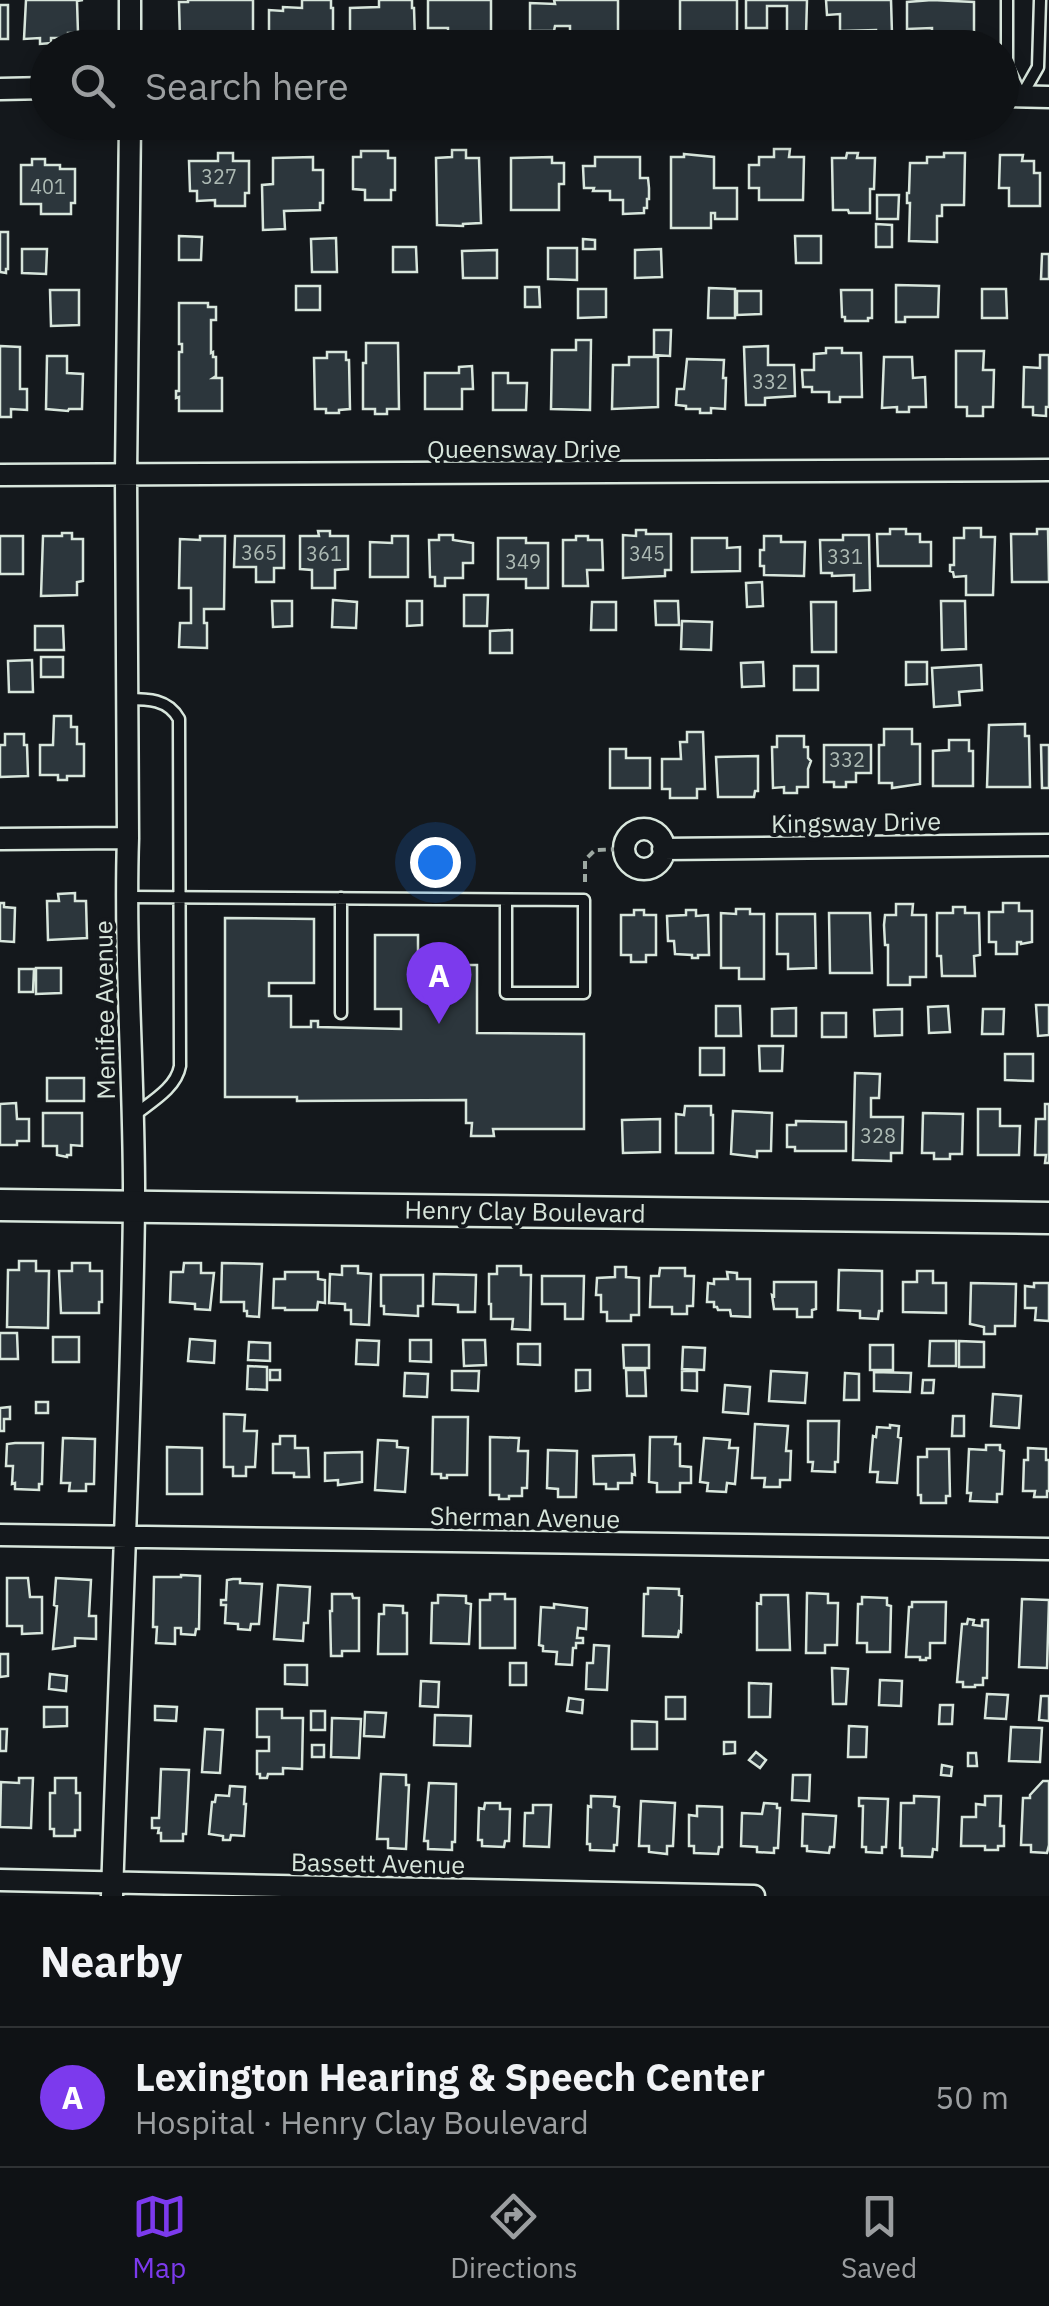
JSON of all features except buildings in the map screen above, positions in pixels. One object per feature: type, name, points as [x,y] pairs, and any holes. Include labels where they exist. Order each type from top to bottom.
[{"type":"street","points":[[130,0],[130,30]]},
{"type":"street","points":[[0,89],[30,88]]},
{"type":"street","points":[[1019,96],[1049,96]]},
{"type":"street","name":"Menifee Avenue","points":[[112,1889],[134,1206],[126,898],[130,140]]},
{"type":"street","name":"Queensway Drive","points":[[0,475],[1049,470]]},
{"type":"street","points":[[0,839],[128,838]]},
{"type":"street","name":"Kingsway Drive","points":[[624,849],[632,864],[644,868],[656,865],[664,849],[1049,845]]},
{"type":"street","name":"Henry Clay Boulevard","points":[[0,1206],[1049,1218]]},
{"type":"street","name":"Sherman Avenue","points":[[0,1535],[1049,1549]]},
{"type":"street","name":"Bassett Avenue","points":[[0,1880],[112,1889],[754,1896]]},
{"type":"lane","points":[[1007,0],[1007,30]]},
{"type":"lane","points":[[1019,87],[1038,66],[1040,0]]},
{"type":"lane","points":[[127,699],[154,699],[174,710],[180,720],[180,1066],[172,1085],[132,1118]]},
{"type":"lane","points":[[126,898],[584,900],[584,993],[506,993],[506,900]]},
{"type":"lane","points":[[341,1013],[342,898]]},
{"type":"path","points":[[584,900],[585,860],[595,850],[624,849]]},
{"type":"place","name":"Lexington Hearing & Speech Center","points":[[439,1024]]}]
